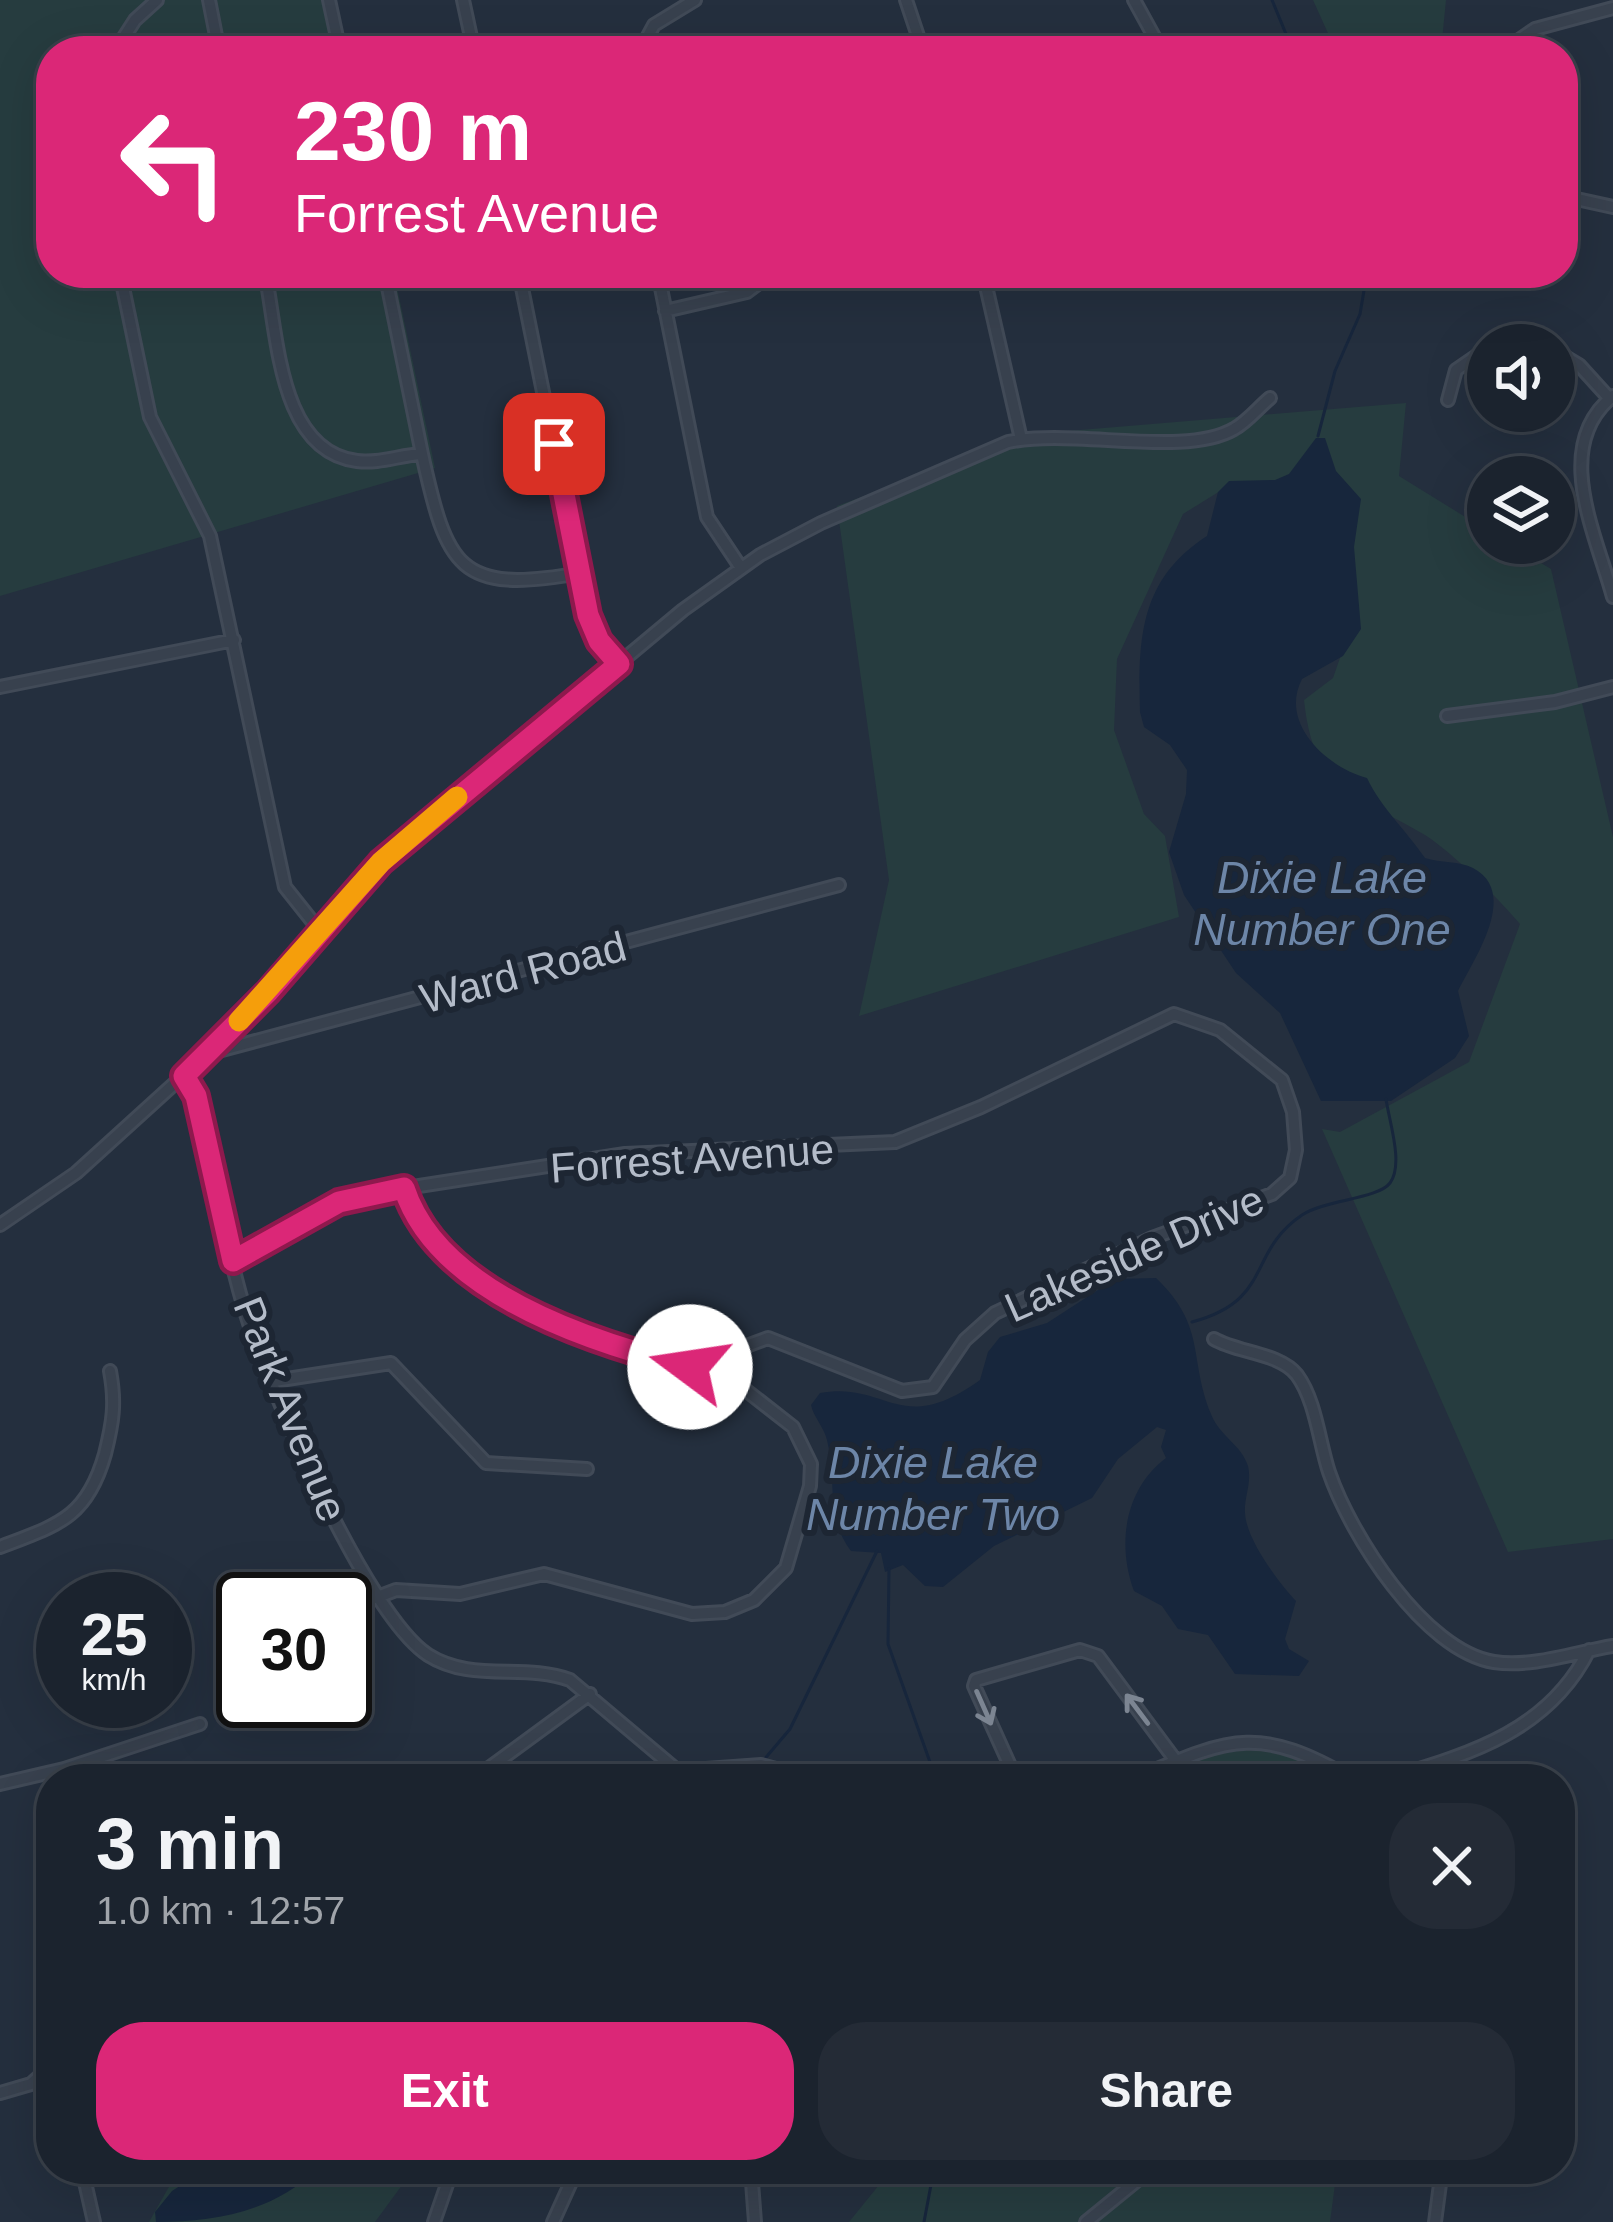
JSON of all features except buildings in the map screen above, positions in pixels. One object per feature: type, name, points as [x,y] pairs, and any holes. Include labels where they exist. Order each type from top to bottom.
[{"type":"street","points":[[125,36],[158,0]]},
{"type":"street","points":[[209,0],[216,36]]},
{"type":"street","points":[[329,0],[337,36]]},
{"type":"street","points":[[463,0],[471,36]]},
{"type":"street","points":[[648,36],[654,26],[695,0]]},
{"type":"street","points":[[907,0],[918,36]]},
{"type":"street","points":[[1133,0],[1153,36]]},
{"type":"street","points":[[1525,36],[1535,29],[1613,8]]},
{"type":"street","points":[[1578,199],[1613,206]]},
{"type":"street","points":[[123,288],[150,417],[210,536],[285,887],[320,931]]},
{"type":"street","points":[[268,288],[300,424],[316,442],[354,461],[422,454]]},
{"type":"street","points":[[388,288],[439,530],[467,566],[496,582],[518,584],[580,573]]},
{"type":"street","points":[[522,288],[580,573],[599,641],[619,664]]},
{"type":"street","points":[[661,288],[707,518],[741,568]]},
{"type":"street","points":[[665,311],[752,288]]},
{"type":"street","points":[[986,288],[1021,439]]},
{"type":"street","points":[[1448,400],[1456,370],[1467,362]]},
{"type":"street","points":[[1575,363],[1611,397],[1588,425],[1579,461],[1613,597]]},
{"type":"street","points":[[0,1226],[76,1173],[184,1076],[381,862],[741,568],[820,523],[1021,439],[1044,434],[1188,442],[1232,430],[1270,398]]},
{"type":"street","points":[[0,688],[234,640]]},
{"type":"street","points":[[1447,716],[1555,702],[1613,687]]},
{"type":"street","name":"Ward Road","points":[[207,1054],[838,885]]},
{"type":"street","name":"Lakeside Drive","points":[[726,1377],[741,1348],[768,1338],[902,1391],[924,1392],[940,1381],[978,1326],[1012,1303],[1152,1238],[1272,1194],[1290,1178],[1296,1150],[1293,1112],[1282,1080],[1220,1030],[1190,1016],[1174,1014],[1142,1025]]},
{"type":"street","name":"Forrest Avenue","points":[[233,1261],[339,1202],[404,1188],[625,1154],[895,1142],[981,1107],[1142,1025]]},
{"type":"street","name":"Park Avenue","points":[[184,1076],[196,1096],[244,1309],[375,1598],[411,1641],[442,1663],[477,1672],[552,1673],[590,1694],[670,1764]]},
{"type":"street","points":[[375,1598],[396,1590],[460,1594],[544,1574],[692,1614],[725,1612],[754,1600],[777,1580],[793,1555],[811,1464],[793,1426],[726,1377],[578,1335],[463,1269],[425,1234],[404,1188]]},
{"type":"street","points":[[1214,1339],[1233,1350],[1280,1362],[1299,1377],[1343,1506],[1422,1620],[1470,1653],[1496,1662],[1613,1646]]},
{"type":"street","points":[[274,1381],[391,1363],[486,1463],[586,1469]]},
{"type":"street","points":[[0,1547],[52,1527],[95,1490],[117,1409],[110,1371]]},
{"type":"street","points":[[1009,1764],[974,1686],[976,1680],[1080,1650],[1098,1656],[1176,1761]]},
{"type":"street","points":[[1436,1764],[1522,1728],[1563,1694],[1589,1650]]},
{"type":"street","points":[[494,1764],[590,1694]]},
{"type":"street","points":[[79,1764],[200,1724]]},
{"type":"street","points":[[1169,1764],[1219,1747],[1275,1742],[1304,1750],[1327,1764]]},
{"type":"street","points":[[0,1784],[36,1776]]},
{"type":"street","points":[[0,2093],[36,2078]]},
{"type":"street","points":[[85,2184],[94,2222]]},
{"type":"street","points":[[434,2222],[447,2184]]},
{"type":"street","points":[[553,2222],[570,2184]]},
{"type":"street","points":[[752,2184],[755,2222]]},
{"type":"street","points":[[1086,2222],[1133,2184]]},
{"type":"street","points":[[1436,2222],[1440,2184]]},
{"type":"green space","points":[[0,0],[335,0],[343,36],[36,36],[36,288],[397,288],[435,468],[0,596]]},
{"type":"green space","points":[[1313,0],[1446,0],[1442,36],[1329,36]]},
{"type":"green space","points":[[1406,403],[1399,476],[1467,518],[1467,564],[1543,564],[1551,569],[1613,837],[1613,1539],[1508,1552],[1322,1129],[1340,1132],[1469,1062],[1520,924],[1436,843],[1358,799],[1328,773],[1309,731],[1304,700],[1333,678],[1349,632],[1225,488],[1183,514],[1117,659],[1114,730],[1144,814],[1165,836],[1179,917],[859,1016],[889,880],[837,506],[1032,434]]},
{"type":"green space","points":[[1294,1745],[1336,1764],[1156,1764],[1183,1754]]},
{"type":"green space","points":[[171,2184],[403,2184],[375,2222],[149,2222]]},
{"type":"green space","points":[[880,2184],[1335,2184],[1330,2222],[849,2222]]},
{"type":"water","name":"Dixie Lake Number One","points":[[1316,438],[1325,438],[1336,471],[1361,499],[1354,547],[1361,629],[1343,656],[1302,679],[1297,711],[1302,727],[1336,764],[1367,778],[1425,858],[1473,868],[1487,879],[1493,894],[1489,928],[1458,991],[1469,1036],[1455,1058],[1391,1101],[1321,1101],[1280,1013],[1236,973],[1184,895],[1169,852],[1186,794],[1187,770],[1170,745],[1144,727],[1140,712],[1140,659],[1148,612],[1168,571],[1207,536],[1218,492],[1229,481],[1275,480],[1289,474]]},
{"type":"water","name":"Dixie Lake Number Two","points":[[1156,1278],[1190,1328],[1211,1414],[1248,1466],[1245,1507],[1251,1535],[1296,1601],[1285,1639],[1289,1649],[1309,1661],[1299,1676],[1235,1674],[1208,1635],[1178,1629],[1162,1606],[1134,1591],[1126,1554],[1128,1517],[1142,1485],[1166,1458],[1161,1447],[1166,1430],[1157,1427],[1118,1459],[1092,1498],[994,1546],[943,1587],[925,1586],[903,1565],[885,1572],[881,1553],[851,1551],[838,1525],[827,1440],[811,1405],[820,1393],[843,1391],[895,1404],[930,1405],[980,1380],[988,1352],[1000,1337],[1047,1323],[1115,1279]]},
{"type":"water","points":[[183,2184],[300,2184],[242,2212],[156,2222],[155,2212]]},
{"type":"waterway","points":[[1272,0],[1287,36]]},
{"type":"waterway","points":[[1318,436],[1364,288]]},
{"type":"waterway","points":[[1192,1322],[1236,1301],[1273,1245],[1302,1215],[1374,1193],[1390,1183],[1396,1154],[1386,1099]]},
{"type":"waterway","points":[[762,1762],[790,1729],[877,1551]]},
{"type":"waterway","points":[[889,1569],[888,1644],[931,1764]]},
{"type":"waterway","points":[[924,2222],[931,2184]]},
{"type":"slow traffic","points":[[239,1021],[381,862],[457,797]]},
{"type":"route","points":[[554,444],[588,615],[599,641],[619,664],[381,862],[268,992],[184,1076],[196,1096],[233,1261],[339,1202],[404,1188],[425,1234],[463,1269],[578,1335],[690,1367]]}]
